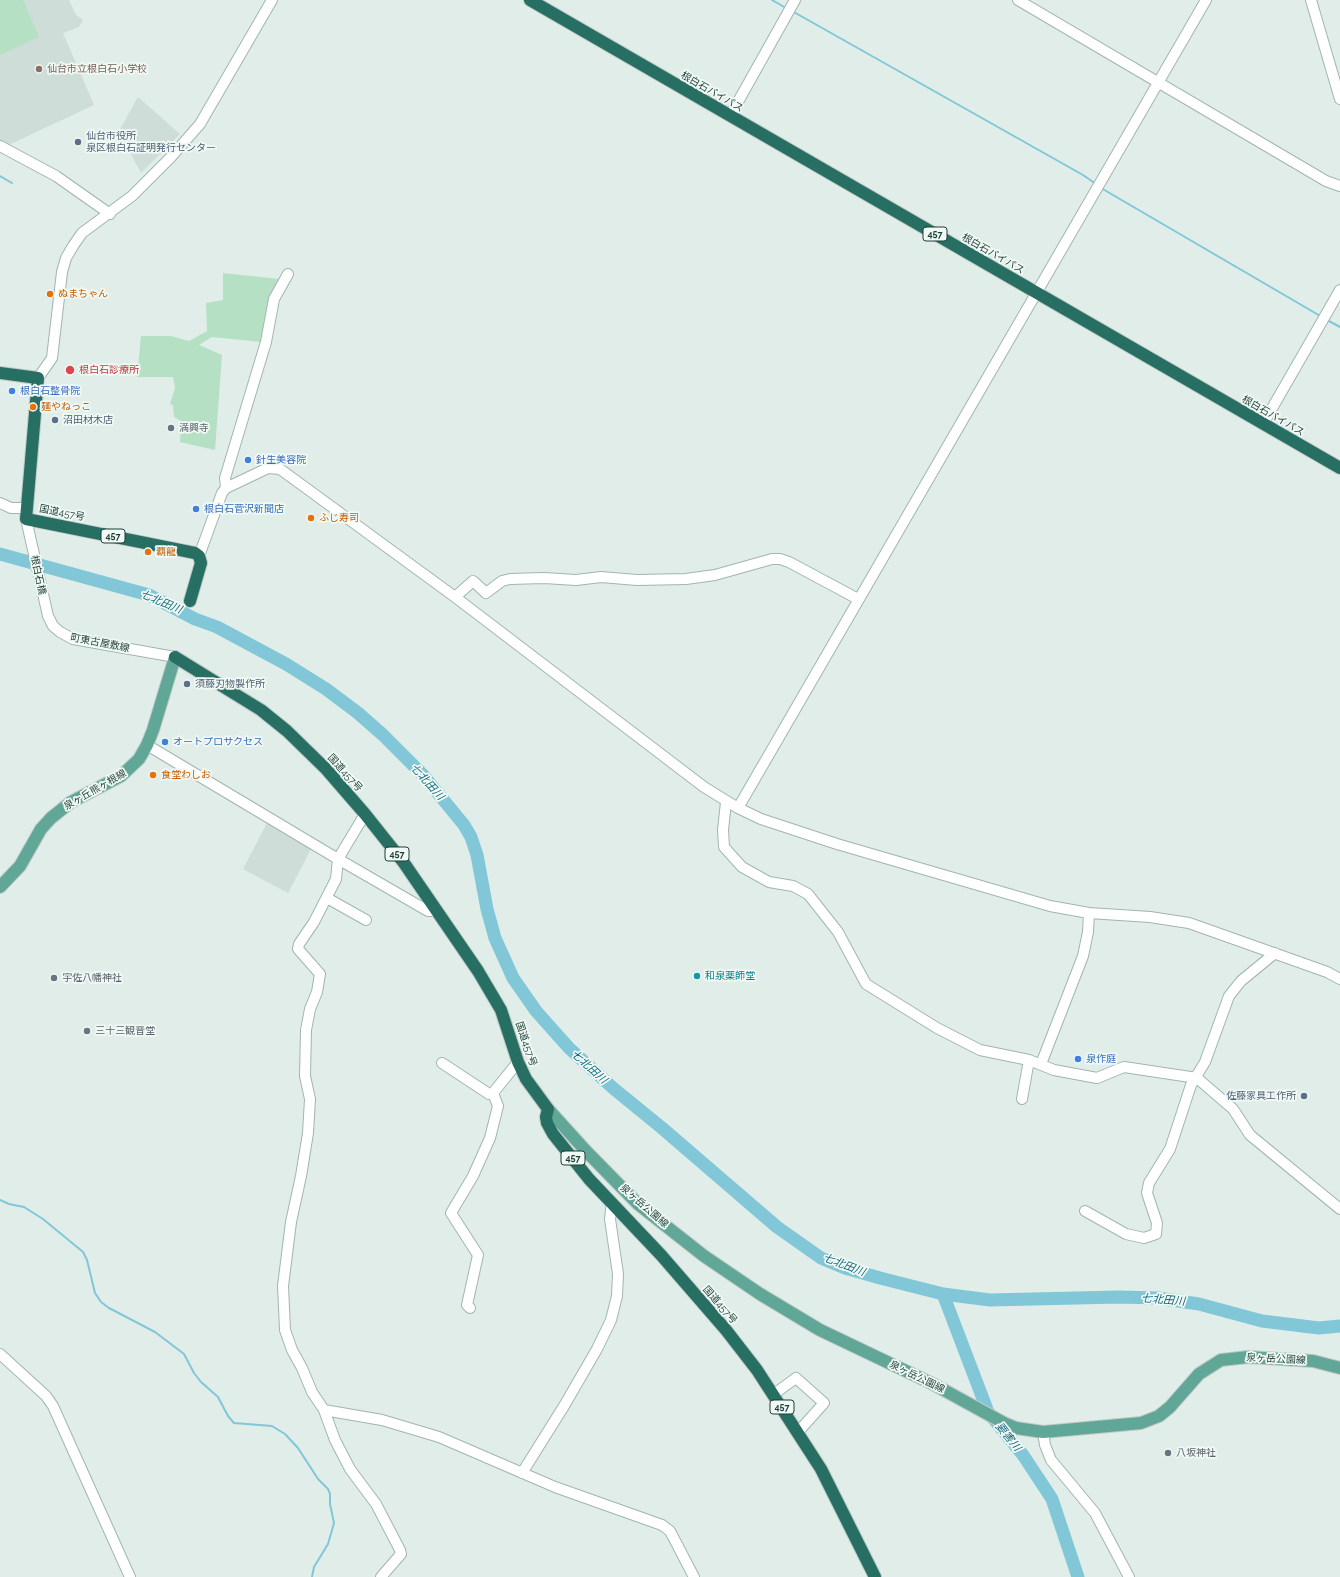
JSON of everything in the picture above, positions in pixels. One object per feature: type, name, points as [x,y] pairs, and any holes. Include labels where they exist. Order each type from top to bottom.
[{"type":"highway","name":"根白石バイパス","points":[[530,0],[1340,468]]},
{"type":"highway","points":[[0,373],[38,378]]},
{"type":"highway","name":"国道457号","points":[[38,378],[26,514],[196,553],[199,556]]},
{"type":"highway","points":[[190,601],[201,563],[199,556]]},
{"type":"highway","name":"国道457号","points":[[175,657],[261,710],[287,731],[326,769],[366,814],[404,863],[478,971],[501,1010],[518,1062],[526,1079],[548,1109],[546,1117],[547,1123],[554,1134],[589,1179],[661,1255],[726,1330],[774,1394],[821,1469],[875,1577]]},
{"type":"main road","name":"泉ヶ丘熊ヶ根線","points":[[0,887],[20,866],[41,829],[51,818],[72,802],[116,780],[127,772],[139,759],[147,745],[175,657]]},
{"type":"main road","name":"泉ヶ岳公園線","points":[[548,1109],[586,1151],[638,1204],[704,1256],[760,1294],[820,1330],[931,1383],[1016,1428],[1043,1432],[1123,1426],[1140,1423],[1158,1416],[1170,1407],[1200,1374],[1221,1360],[1237,1357],[1313,1361],[1340,1368]]},
{"type":"street","points":[[38,378],[52,358],[62,272],[66,258],[82,233],[110,214],[132,196],[171,157],[200,124],[272,0]]},
{"type":"street","points":[[1018,0],[1320,177],[1340,186]]},
{"type":"street","points":[[738,808],[1206,0]]},
{"type":"street","points":[[1312,0],[1340,99]]},
{"type":"street","points":[[730,116],[795,1]]},
{"type":"street","points":[[0,146],[56,176],[110,214]]},
{"type":"street","points":[[226,488],[225,478],[263,352],[274,299],[288,274]]},
{"type":"street","points":[[1263,424],[1340,290]]},
{"type":"street","points":[[199,556],[222,493],[226,488],[268,468],[280,469],[455,597],[564,681],[726,802],[738,808],[761,819],[837,844],[1030,900],[1089,913],[1150,917],[1189,923],[1327,972],[1340,979]]},
{"type":"street","points":[[0,503],[26,514]]},
{"type":"street","name":"根白石橋","points":[[26,514],[44,603]]},
{"type":"street","points":[[455,597],[474,581],[486,593],[502,581],[510,579],[544,578],[576,580],[600,577],[637,580],[686,579],[715,575],[772,559],[780,559],[789,562],[858,599]]},
{"type":"street","name":"町東古屋敷線","points":[[44,603],[50,622],[66,636],[175,657]]},
{"type":"street","points":[[147,745],[428,911],[436,910]]},
{"type":"street","points":[[726,802],[723,830],[724,847],[742,867],[769,882],[793,886],[808,894],[838,932],[866,984],[937,1028],[980,1050],[1029,1060],[1054,1070],[1096,1078],[1124,1067],[1197,1078],[1233,1109],[1250,1135],[1340,1209]]},
{"type":"street","points":[[366,814],[338,859],[336,879],[298,949],[320,974],[318,992],[310,1009],[306,1030],[305,1076],[310,1099],[308,1133],[301,1176],[290,1222],[283,1286],[285,1330],[289,1344],[312,1392],[324,1410],[338,1446],[350,1469],[376,1504],[400,1550],[401,1554],[381,1577]]},
{"type":"street","points":[[326,898],[366,920]]},
{"type":"street","points":[[1041,1064],[1083,956],[1088,932],[1089,913]]},
{"type":"street","points":[[1085,1211],[1126,1234],[1144,1238],[1156,1234],[1157,1223],[1147,1193],[1148,1186],[1170,1149],[1191,1086],[1205,1062],[1229,996],[1241,981],[1275,953]]},
{"type":"street","points":[[1022,1099],[1029,1060]]},
{"type":"street","points":[[493,1093],[518,1062]]},
{"type":"street","points":[[442,1063],[489,1094],[493,1093]]},
{"type":"street","points":[[470,1308],[467,1305],[478,1255],[451,1213],[473,1176],[490,1138],[498,1106],[493,1093]]},
{"type":"street","points":[[522,1473],[564,1406],[597,1349],[611,1320],[617,1296],[618,1274],[610,1219],[612,1202]]},
{"type":"street","points":[[0,1354],[46,1396],[53,1406],[130,1577]]},
{"type":"street","points":[[774,1394],[796,1378],[824,1403],[798,1432]]},
{"type":"street","points":[[324,1410],[382,1420],[412,1428],[447,1440],[522,1473],[591,1500],[662,1525],[670,1531],[694,1577]]},
{"type":"street","points":[[1043,1432],[1051,1460],[1096,1513],[1129,1577]]},
{"type":"shaded area","name":"仙台市立根白石小学校","points":[[0,0],[69,0],[76,15],[83,20],[79,27],[63,33],[94,105],[0,149]]},
{"type":"shaded area","points":[[138,97],[180,134],[141,173],[119,131]]},
{"type":"shaded area","points":[[267,823],[312,847],[288,893],[243,869]]},
{"type":"green space","points":[[0,0],[23,0],[39,37],[0,55]]},
{"type":"green space","points":[[223,273],[279,279],[269,301],[261,342],[212,337],[199,345],[222,355],[215,450],[180,442],[181,421],[174,417],[173,405],[170,404],[175,388],[173,377],[137,377],[141,336],[171,336],[189,341],[207,331],[206,303],[223,300]]},
{"type":"waterway","points":[[772,0],[786,8]]},
{"type":"waterway","points":[[792,11],[1083,175],[1096,184]]},
{"type":"waterway","points":[[0,176],[12,183]]},
{"type":"waterway","points":[[1101,188],[1322,317]]},
{"type":"waterway","points":[[1327,320],[1340,327]]},
{"type":"waterway","name":"七北田川","points":[[0,554],[149,595],[195,619],[217,627],[286,664],[326,689],[358,713],[383,735],[423,775],[464,825],[471,837],[477,855],[487,909],[495,938],[513,978],[536,1011],[569,1048],[613,1088],[777,1227],[821,1258],[845,1268],[943,1294],[990,1300],[1119,1297],[1158,1298],[1199,1304],[1262,1321],[1319,1328],[1340,1326]]},
{"type":"waterway","points":[[0,1200],[9,1204],[24,1207],[43,1219],[83,1252],[87,1260],[95,1293],[101,1302],[109,1308],[155,1332],[184,1354],[194,1373],[201,1382],[218,1397],[228,1416],[234,1423],[272,1426],[285,1434],[298,1448],[318,1479],[328,1489],[334,1523],[328,1544],[314,1567],[312,1577]]},
{"type":"waterway","name":"要害川","points":[[943,1294],[988,1412],[1023,1455],[1052,1499],[1078,1577]]},
{"type":"place","name":"仙台市立根白石小学校","points":[[39,69]]},
{"type":"place","name":"仙台市役所 泉区根白石証明発行センター","points":[[78,142]]},
{"type":"place","name":"ぬまちゃん","points":[[50,294]]},
{"type":"place","name":"根白石診療所","points":[[70,370]]},
{"type":"place","name":"根白石整骨院","points":[[12,391]]},
{"type":"place","name":"麺やねっこ","points":[[33,407]]},
{"type":"place","name":"沼田材木店","points":[[55,420]]},
{"type":"place","name":"満興寺","points":[[171,428]]},
{"type":"place","name":"針生美容院","points":[[248,460]]},
{"type":"place","name":"根白石菅沢新聞店","points":[[196,509]]},
{"type":"place","name":"ふじ寿司","points":[[311,518]]},
{"type":"place","name":"覇龍","points":[[148,552]]},
{"type":"place","name":"須藤刃物製作所","points":[[187,684]]},
{"type":"place","name":"オートプロサクセス","points":[[165,742]]},
{"type":"place","name":"食堂わしお","points":[[153,775]]},
{"type":"place","name":"和泉薬師堂","points":[[697,976]]},
{"type":"place","name":"宇佐八幡神社","points":[[54,978]]},
{"type":"place","name":"三十三観音堂","points":[[87,1031]]},
{"type":"place","name":"泉作庭","points":[[1078,1059]]},
{"type":"place","name":"佐藤家具工作所","points":[[1304,1096]]},
{"type":"place","name":"八坂神社","points":[[1168,1453]]}]
